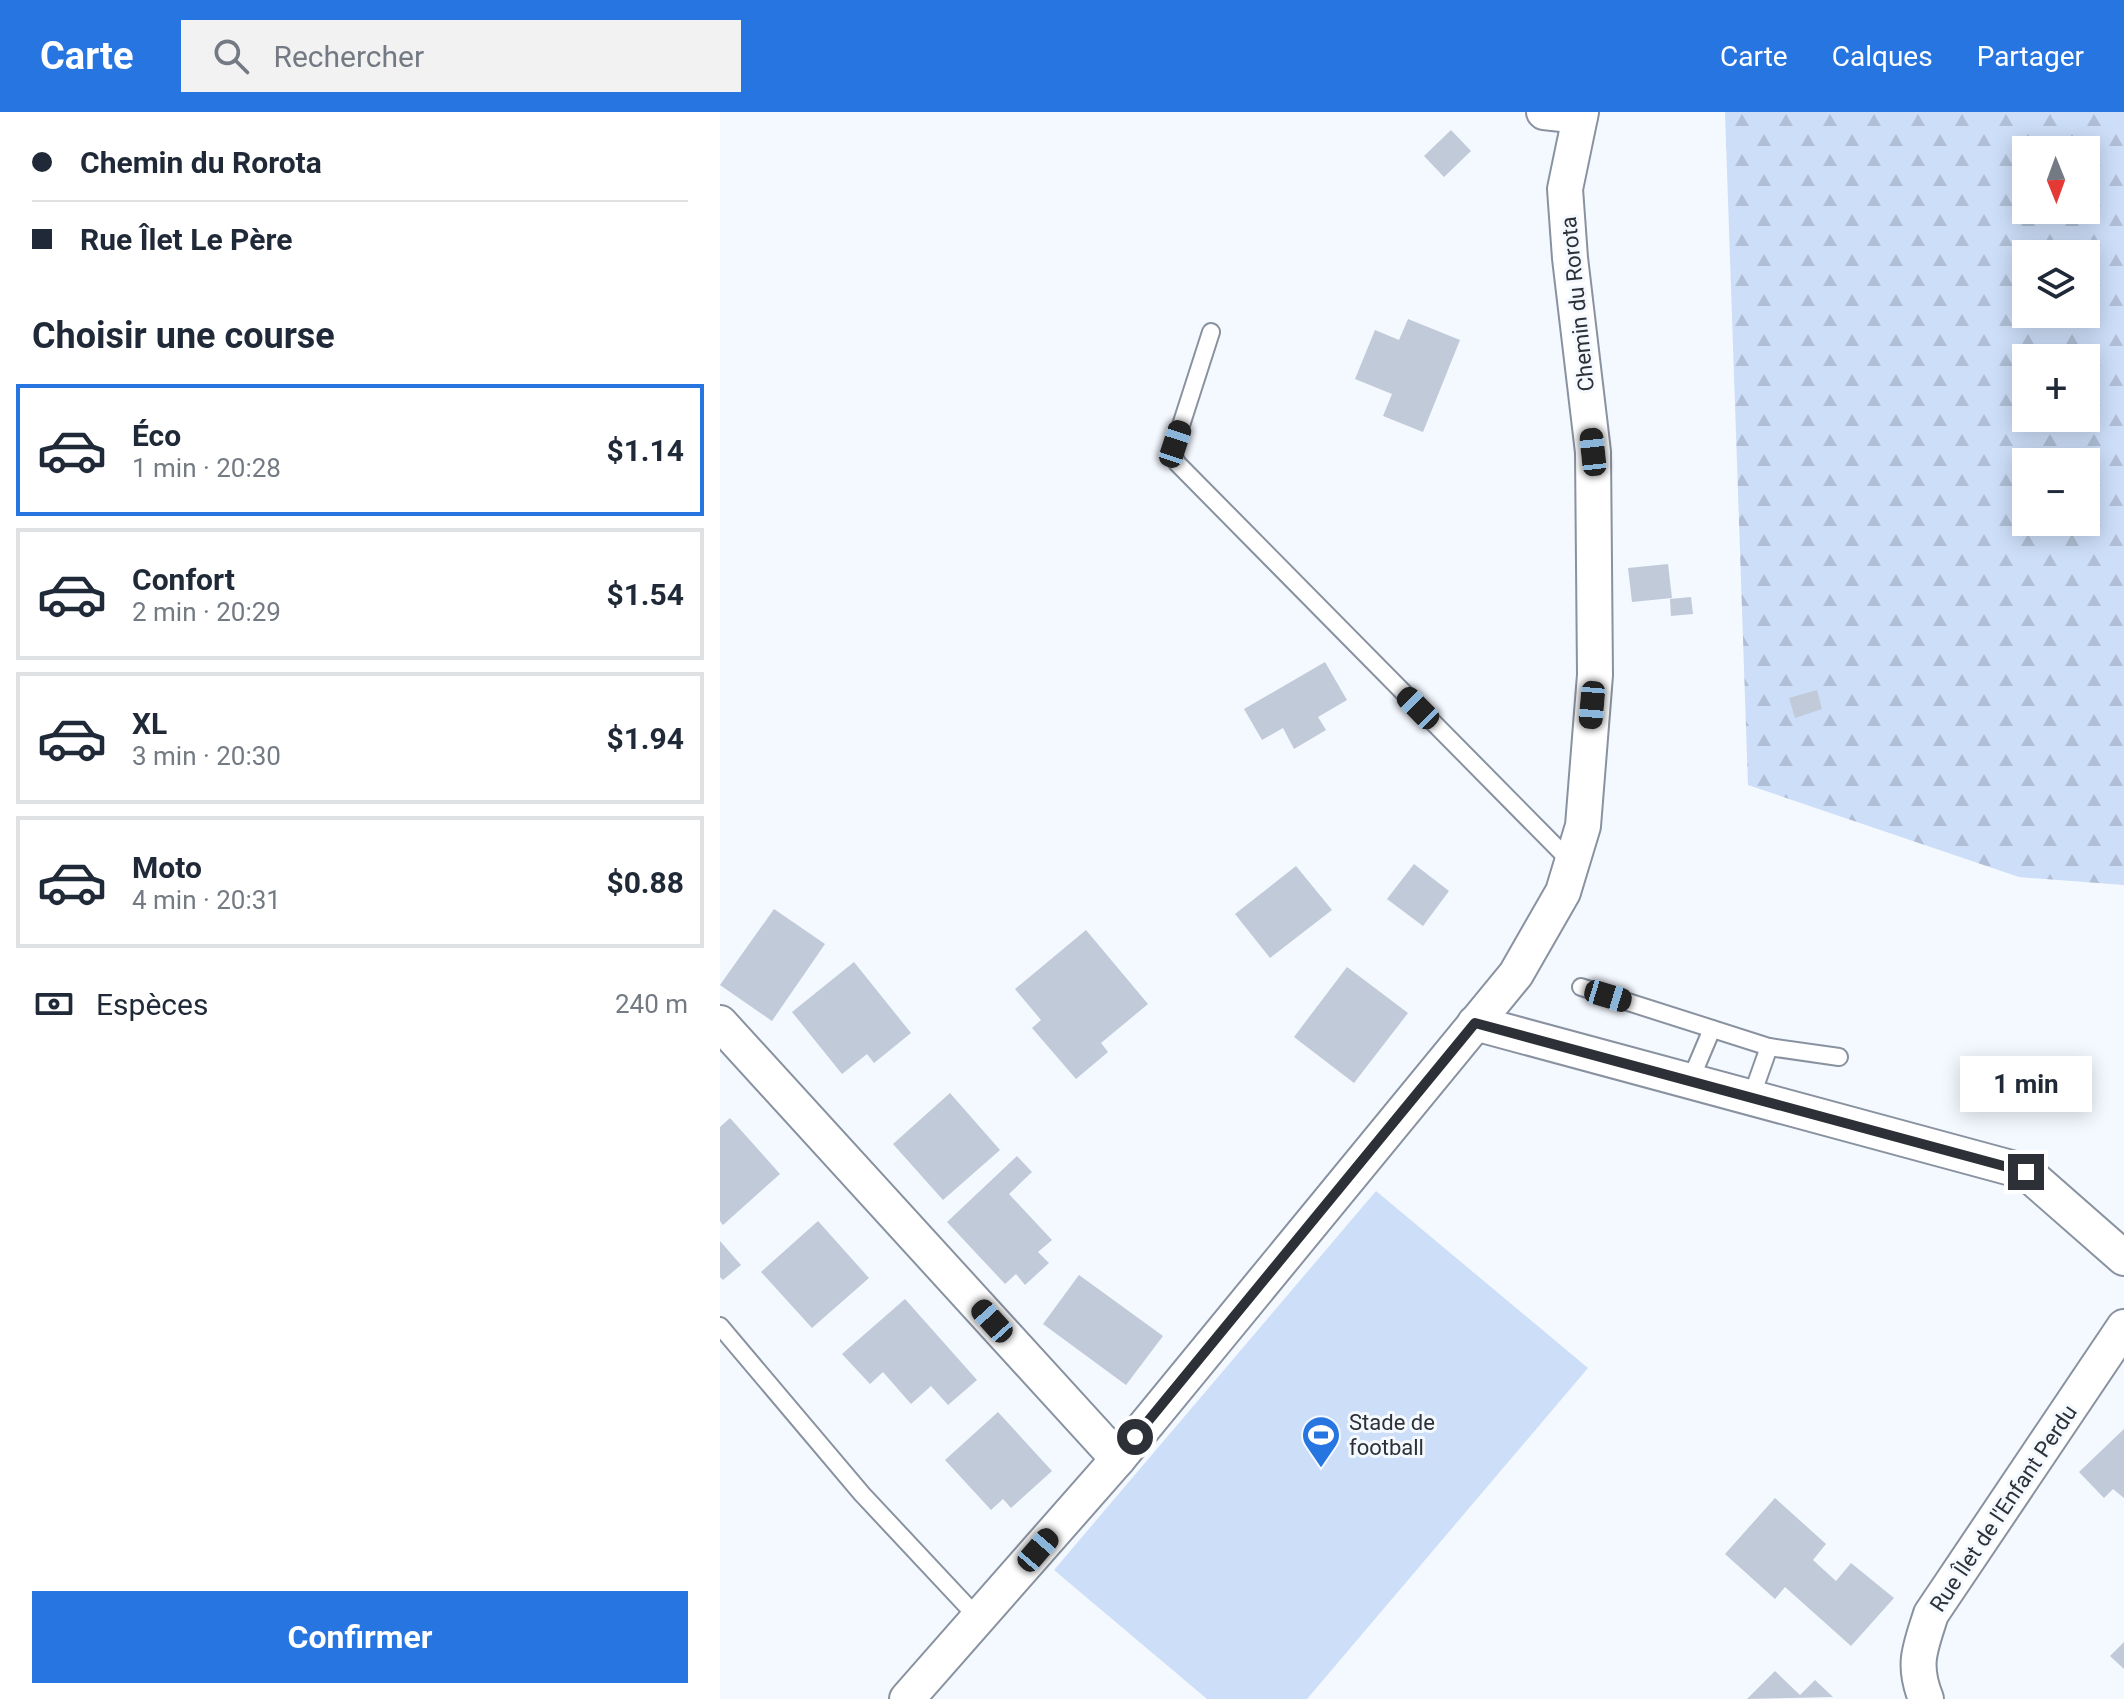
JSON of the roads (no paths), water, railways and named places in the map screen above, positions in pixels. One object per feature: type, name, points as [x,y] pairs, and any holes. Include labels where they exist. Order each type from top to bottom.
[{"type":"street","points":[[1544,112],[1581,114]]},
{"type":"street","name":"Chemin du Rorota","points":[[907,1699],[1118,1459],[1516,974],[1563,892],[1583,826],[1595,675],[1593,452],[1565,189],[1581,114]]},
{"type":"street","points":[[720,1023],[1118,1459]]},
{"type":"street","points":[[1475,1023],[2026,1172],[2124,1258]]},
{"type":"street","name":"Rue Îlet de l'Enfant Perdu","points":[[1926,1699],[1917,1676],[1920,1650],[1931,1614],[2124,1327]]},
{"type":"lane","points":[[1211,332],[1175,444],[1173,454],[1177,463],[1572,863]]},
{"type":"lane","points":[[1581,987],[1769,1047],[1839,1057]]},
{"type":"lane","points":[[1690,1081],[1712,1029]]},
{"type":"lane","points":[[1751,1098],[1769,1047]]},
{"type":"lane","points":[[720,1326],[862,1494],[979,1619]]},
{"type":"place","name":"Stade de football","points":[[1321,1469]]}]
